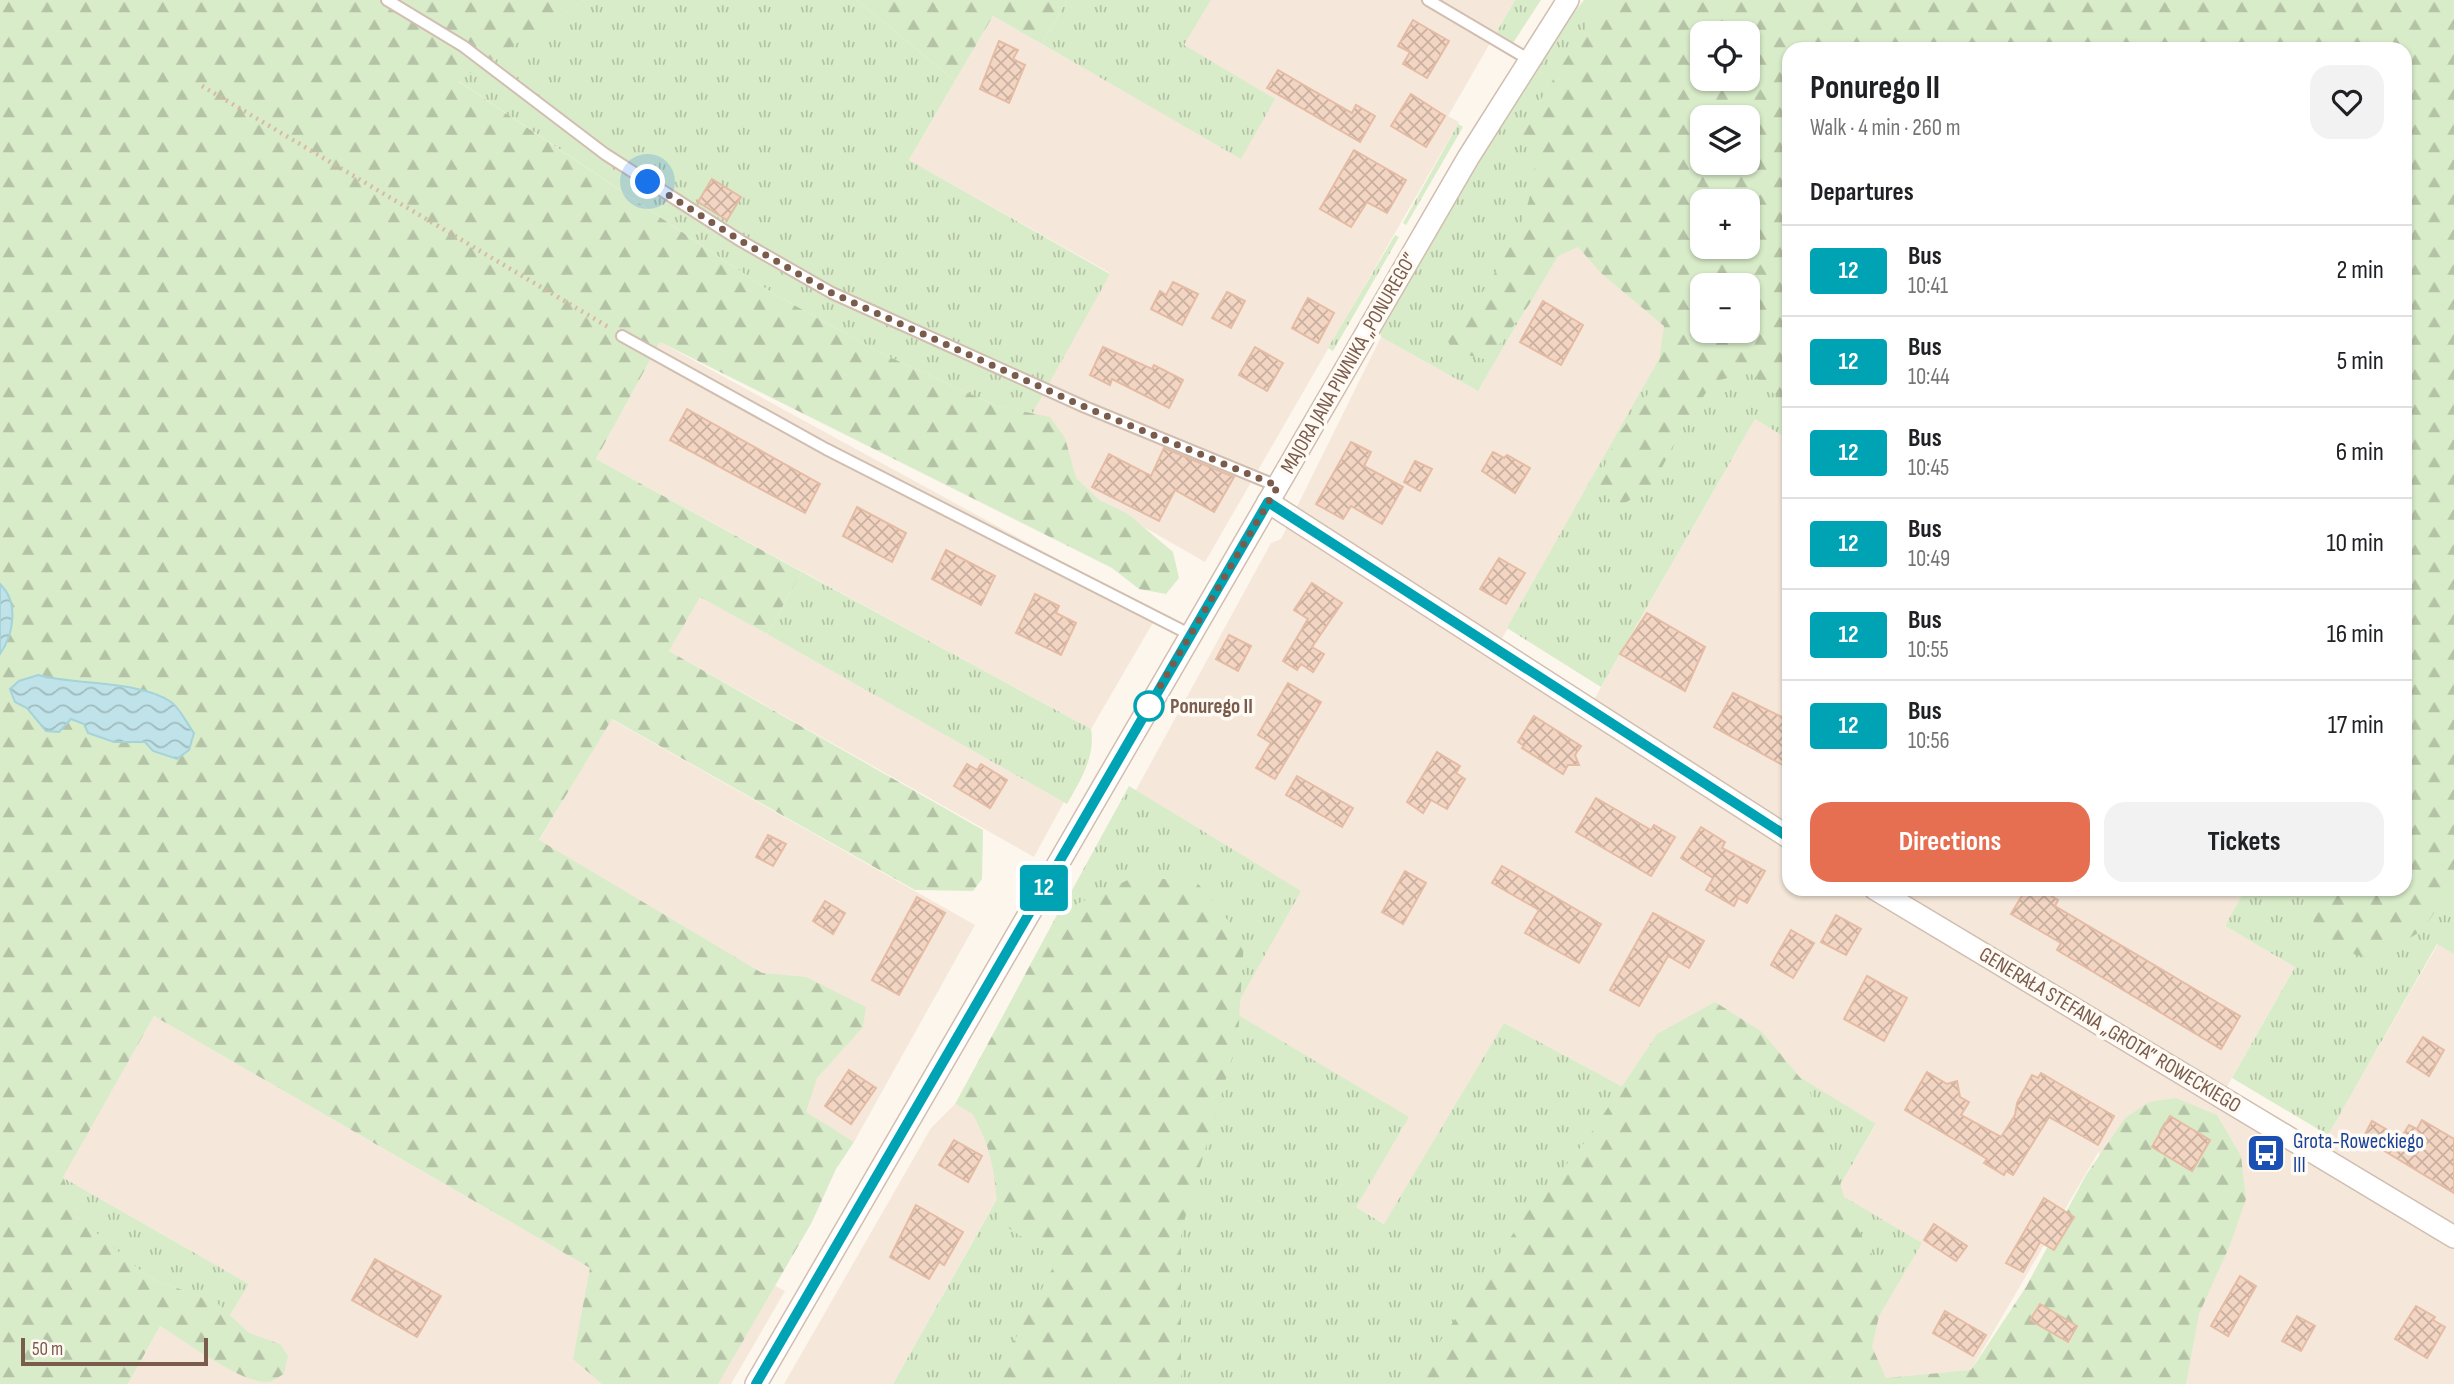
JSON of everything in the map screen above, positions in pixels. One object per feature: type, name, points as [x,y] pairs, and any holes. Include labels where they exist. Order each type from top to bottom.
[{"type":"street","name":"MAJORA JANA PIWNIKA „PONUREGO”","points":[[757,1384],[1273,494],[1528,59],[1568,0]]},
{"type":"street","points":[[1273,494],[1782,833]]},
{"type":"street","name":"GENERAŁA STEFANA „GROTA” ROWECKIEGO","points":[[1887,896],[2454,1237]]},
{"type":"lane","points":[[387,0],[463,46],[616,161],[741,241],[832,293],[1273,494]]},
{"type":"lane","points":[[1428,0],[1528,59]]},
{"type":"lane","points":[[622,336],[826,449],[1191,635]]},
{"type":"path","points":[[202,86],[622,336]]},
{"type":"shaded area","points":[[1211,0],[1515,0],[1448,116],[1459,122],[1205,562],[1011,451],[1110,273],[909,160],[993,16],[1241,158],[1184,45]]},
{"type":"shaded area","points":[[1577,221],[1690,283],[1690,304],[1495,651],[1588,710],[1755,419],[1782,435],[1782,896],[2241,896],[2225,926],[2295,967],[2221,1097],[2316,1155],[2438,944],[2454,954],[2454,1384],[2124,1384],[2099,1151],[1971,1370],[1895,1384],[1839,1384],[1836,1192],[1876,1125],[1655,1104],[1504,1023],[1385,1224],[1356,1207],[1233,1012],[1136,790],[1271,543],[1281,539],[1381,337],[1478,391]]},
{"type":"shaded area","points":[[660,342],[1158,614],[1091,729],[596,459]]},
{"type":"shaded area","points":[[700,596],[1064,802],[1034,857],[669,651]]},
{"type":"shaded area","points":[[611,719],[975,925],[854,1142],[712,1059],[539,841]]},
{"type":"shaded area","points":[[154,1016],[590,1268],[627,1205],[785,1291],[731,1384],[128,1384],[160,1326],[207,1354],[249,1284],[62,1177]]},
{"type":"shaded area","points":[[955,1104],[1027,1144],[893,1384],[784,1384],[931,1128]]},
{"type":"green space","points":[[0,0],[585,0],[458,81],[774,294],[883,354],[997,406],[1050,417],[1065,438],[1076,478],[1099,500],[1128,514],[1173,552],[1179,578],[1166,594],[1139,589],[1112,568],[660,342],[596,459],[802,572],[767,634],[700,597],[669,651],[983,830],[982,879],[973,891],[915,890],[612,719],[539,840],[762,973],[806,977],[866,1007],[863,1027],[817,1078],[806,1112],[854,1142],[836,1169],[812,1222],[718,1384],[602,1384],[573,1359],[590,1268],[154,1016],[63,1177],[78,1217],[148,1277],[217,1303],[249,1333],[280,1344],[288,1356],[284,1374],[269,1382],[243,1376],[160,1326],[128,1384],[0,1384]]},
{"type":"green space","points":[[585,0],[857,0],[955,81],[909,160],[1110,274],[1032,414],[997,406],[883,354],[774,294],[457,80]]},
{"type":"green space","points":[[857,0],[1067,0],[1042,44],[993,16],[955,81]]},
{"type":"green space","points":[[1067,0],[1211,0],[1184,45],[1275,99],[1241,159],[1042,44]]},
{"type":"green space","points":[[1515,0],[1541,0],[1513,43],[1496,33]]},
{"type":"green space","points":[[1584,0],[2454,0],[2454,954],[2437,944],[2328,1135],[2232,1078],[2295,967],[2225,926],[2241,896],[2412,896],[2412,42],[1782,42],[1782,435],[1755,419],[1601,687],[1507,628],[1690,304],[1690,343],[1760,343],[1760,273],[1690,273],[1690,283],[1577,221],[1478,391],[1381,337],[1380,331],[1528,77]]},
{"type":"green space","points":[[1603,0],[2454,0],[2454,882],[2423,930],[2373,960],[2323,944],[2303,896],[2412,896],[2412,42],[1782,42],[1782,401],[1749,372],[1713,382],[1680,432],[1651,489],[1615,508],[1598,482],[1617,436],[1656,383],[1664,326],[1602,274],[1578,247],[1558,256],[1528,306],[1488,360],[1452,351],[1448,341],[1506,253],[1528,204],[1535,154],[1516,139]]},
{"type":"green space","points":[[1458,124],[1463,127],[1406,225],[1403,223]]},
{"type":"green space","points":[[1395,235],[1399,237],[1333,351],[1328,348]]},
{"type":"green space","points":[[802,572],[1091,729],[1089,759],[1067,804],[767,634]]},
{"type":"green space","points":[[1129,786],[1301,891],[1233,1012],[1409,1117],[1356,1207],[1384,1224],[1504,1023],[1655,1104],[1707,1020],[1876,1124],[1836,1192],[1922,1243],[1839,1384],[893,1384],[1027,1145],[955,1104]]},
{"type":"green space","points":[[1132,878],[1195,880],[1244,940],[1238,1038],[1181,1232],[1181,1384],[1004,1384],[1003,1362],[1057,1260],[998,1221],[990,1154],[979,1126],[961,1094],[1058,913]]},
{"type":"green space","points":[[1715,1002],[1762,1032],[1807,1086],[1822,1120],[1848,1211],[1887,1281],[1872,1347],[1886,1378],[1971,1370],[2026,1287],[2086,1175],[2125,1118],[2149,1102],[2176,1098],[2217,1115],[2241,1156],[2246,1199],[2230,1245],[2199,1314],[2186,1384],[1411,1384],[1532,1206],[1585,1142],[1657,1034]]},
{"type":"green space","points":[[62,1177],[249,1284],[229,1317],[216,1303],[148,1277],[111,1247],[78,1217]]},
{"type":"water","points":[[0,584],[10,600],[12,618],[9,637],[0,654]]},
{"type":"water","points":[[38,675],[126,687],[159,695],[174,705],[194,733],[189,750],[177,759],[153,751],[145,742],[114,742],[88,733],[84,724],[71,719],[59,732],[46,731],[27,708],[15,702],[10,689],[19,681]]},
{"type":"building","points":[[1413,20],[1449,41],[1427,78],[1403,64],[1410,52],[1398,46]]},
{"type":"building","points":[[999,41],[1018,50],[1013,59],[1025,65],[1009,103],[980,89]]},
{"type":"building","points":[[1278,70],[1352,113],[1356,105],[1375,116],[1360,142],[1267,88]]},
{"type":"building","points":[[1411,94],[1445,116],[1426,147],[1391,126]]},
{"type":"building","points":[[1354,150],[1406,180],[1387,213],[1367,202],[1351,227],[1320,209]]},
{"type":"building","points":[[712,179],[741,197],[727,220],[698,202]]},
{"type":"building","points":[[1173,282],[1198,294],[1182,325],[1151,309],[1160,291],[1166,295]]},
{"type":"building","points":[[1227,292],[1245,301],[1231,328],[1212,318]]},
{"type":"building","points":[[1308,298],[1334,313],[1318,343],[1292,328]]},
{"type":"building","points":[[1543,301],[1583,325],[1561,365],[1520,342]]},
{"type":"building","points":[[1103,347],[1152,369],[1154,365],[1183,380],[1169,408],[1112,379],[1110,385],[1090,375]]},
{"type":"building","points":[[1255,347],[1283,363],[1267,391],[1239,375]]},
{"type":"building","points":[[687,409],[820,484],[805,513],[670,440]]},
{"type":"building","points":[[1351,442],[1371,452],[1364,466],[1403,487],[1382,524],[1351,506],[1343,519],[1316,504]]},
{"type":"building","points":[[1164,448],[1234,477],[1214,512],[1175,490],[1159,521],[1092,487],[1109,454],[1151,476]]},
{"type":"building","points":[[1493,452],[1504,458],[1507,455],[1530,468],[1515,493],[1482,471]]},
{"type":"building","points":[[1415,461],[1432,469],[1420,491],[1404,482]]},
{"type":"building","points":[[857,507],[906,533],[892,562],[843,536]]},
{"type":"building","points":[[946,550],[995,576],[981,605],[932,579]]},
{"type":"building","points":[[1499,558],[1525,573],[1506,604],[1480,589]]},
{"type":"building","points":[[1312,583],[1342,603],[1312,647],[1324,654],[1313,672],[1301,664],[1297,670],[1283,661],[1308,619],[1294,610]]},
{"type":"building","points":[[1035,594],[1059,606],[1056,613],[1076,623],[1061,655],[1016,633]]},
{"type":"building","points":[[1647,613],[1705,647],[1685,691],[1620,654]]},
{"type":"building","points":[[1229,635],[1251,646],[1238,671],[1216,659]]},
{"type":"building","points":[[1288,683],[1321,702],[1275,779],[1256,768],[1271,743],[1258,735]]},
{"type":"building","points":[[1733,693],[1782,717],[1782,765],[1714,727]]},
{"type":"building","points":[[1534,716],[1581,746],[1575,755],[1579,765],[1568,765],[1563,774],[1522,748],[1524,746],[1518,742]]},
{"type":"building","points":[[1437,752],[1460,766],[1456,773],[1465,779],[1447,809],[1431,800],[1423,813],[1407,802]]},
{"type":"building","points":[[967,764],[977,770],[981,764],[1007,780],[990,808],[954,786]]},
{"type":"building","points":[[1297,776],[1353,808],[1342,827],[1286,795]]},
{"type":"building","points":[[1596,798],[1651,830],[1654,825],[1675,837],[1651,876],[1576,832]]},
{"type":"building","points":[[1701,827],[1725,842],[1722,848],[1765,871],[1747,903],[1738,898],[1734,906],[1706,890],[1713,878],[1681,858]]},
{"type":"building","points":[[768,835],[786,844],[773,866],[756,857]]},
{"type":"building","points":[[1502,866],[1601,924],[1579,963],[1525,933],[1539,910],[1492,883]]},
{"type":"building","points":[[1405,871],[1426,883],[1403,924],[1382,912]]},
{"type":"building","points":[[2022,896],[2051,896],[2058,900],[2055,906],[2240,1016],[2221,1049],[2057,950],[2061,943],[2011,914]]},
{"type":"building","points":[[917,897],[945,913],[899,995],[872,980]]},
{"type":"building","points":[[825,901],[845,913],[833,934],[813,921]]},
{"type":"building","points":[[1653,913],[1704,941],[1689,968],[1668,956],[1639,1006],[1610,990]]},
{"type":"building","points":[[1836,915],[1861,929],[1846,955],[1821,942]]},
{"type":"building","points":[[1791,930],[1814,943],[1793,978],[1771,965]]},
{"type":"building","points":[[1867,976],[1907,998],[1884,1041],[1844,1019]]},
{"type":"building","points":[[2423,1037],[2444,1050],[2429,1076],[2407,1062]]},
{"type":"building","points":[[849,1070],[876,1088],[851,1124],[825,1106]]},
{"type":"building","points":[[1927,1072],[1947,1084],[1957,1081],[1960,1097],[1969,1102],[1961,1115],[2001,1137],[2015,1115],[2017,1103],[2032,1075],[2038,1078],[2041,1073],[2114,1116],[2098,1145],[2049,1117],[2013,1175],[2006,1171],[2004,1175],[1984,1163],[1987,1159],[1905,1110]]},
{"type":"building","points":[[2170,1116],[2210,1140],[2192,1171],[2152,1147]]},
{"type":"building","points":[[2422,1120],[2454,1139],[2454,1193],[2363,1138],[2372,1121],[2401,1138],[2409,1125],[2417,1129]]},
{"type":"building","points":[[954,1140],[982,1156],[968,1182],[939,1165]]},
{"type":"building","points":[[2044,1198],[2074,1217],[2054,1250],[2040,1242],[2023,1272],[2006,1263]]},
{"type":"building","points":[[916,1205],[963,1232],[944,1265],[939,1262],[929,1279],[890,1257]]},
{"type":"building","points":[[1934,1224],[1967,1246],[1956,1261],[1924,1240]]},
{"type":"building","points":[[375,1259],[441,1296],[417,1337],[352,1300]]},
{"type":"building","points":[[2240,1276],[2256,1286],[2228,1336],[2211,1326]]},
{"type":"building","points":[[2040,1304],[2077,1326],[2068,1342],[2030,1320]]},
{"type":"building","points":[[2416,1306],[2435,1317],[2433,1320],[2445,1327],[2427,1358],[2395,1339]]},
{"type":"building","points":[[1945,1311],[1986,1335],[1973,1356],[1933,1333]]},
{"type":"building","points":[[2297,1316],[2315,1326],[2301,1351],[2282,1341]]},
{"type":"bus line","name":"12","points":[[756,1384],[1268,502],[1782,833]]},
{"type":"place","name":"Ponurego II","points":[[1149,706]]},
{"type":"place","name":"Grota-Roweckiego III","points":[[2266,1153]]},
{"type":"route","points":[[648,182],[741,241],[832,293],[1085,407],[1278,486],[1142,717],[1149,706]]}]
